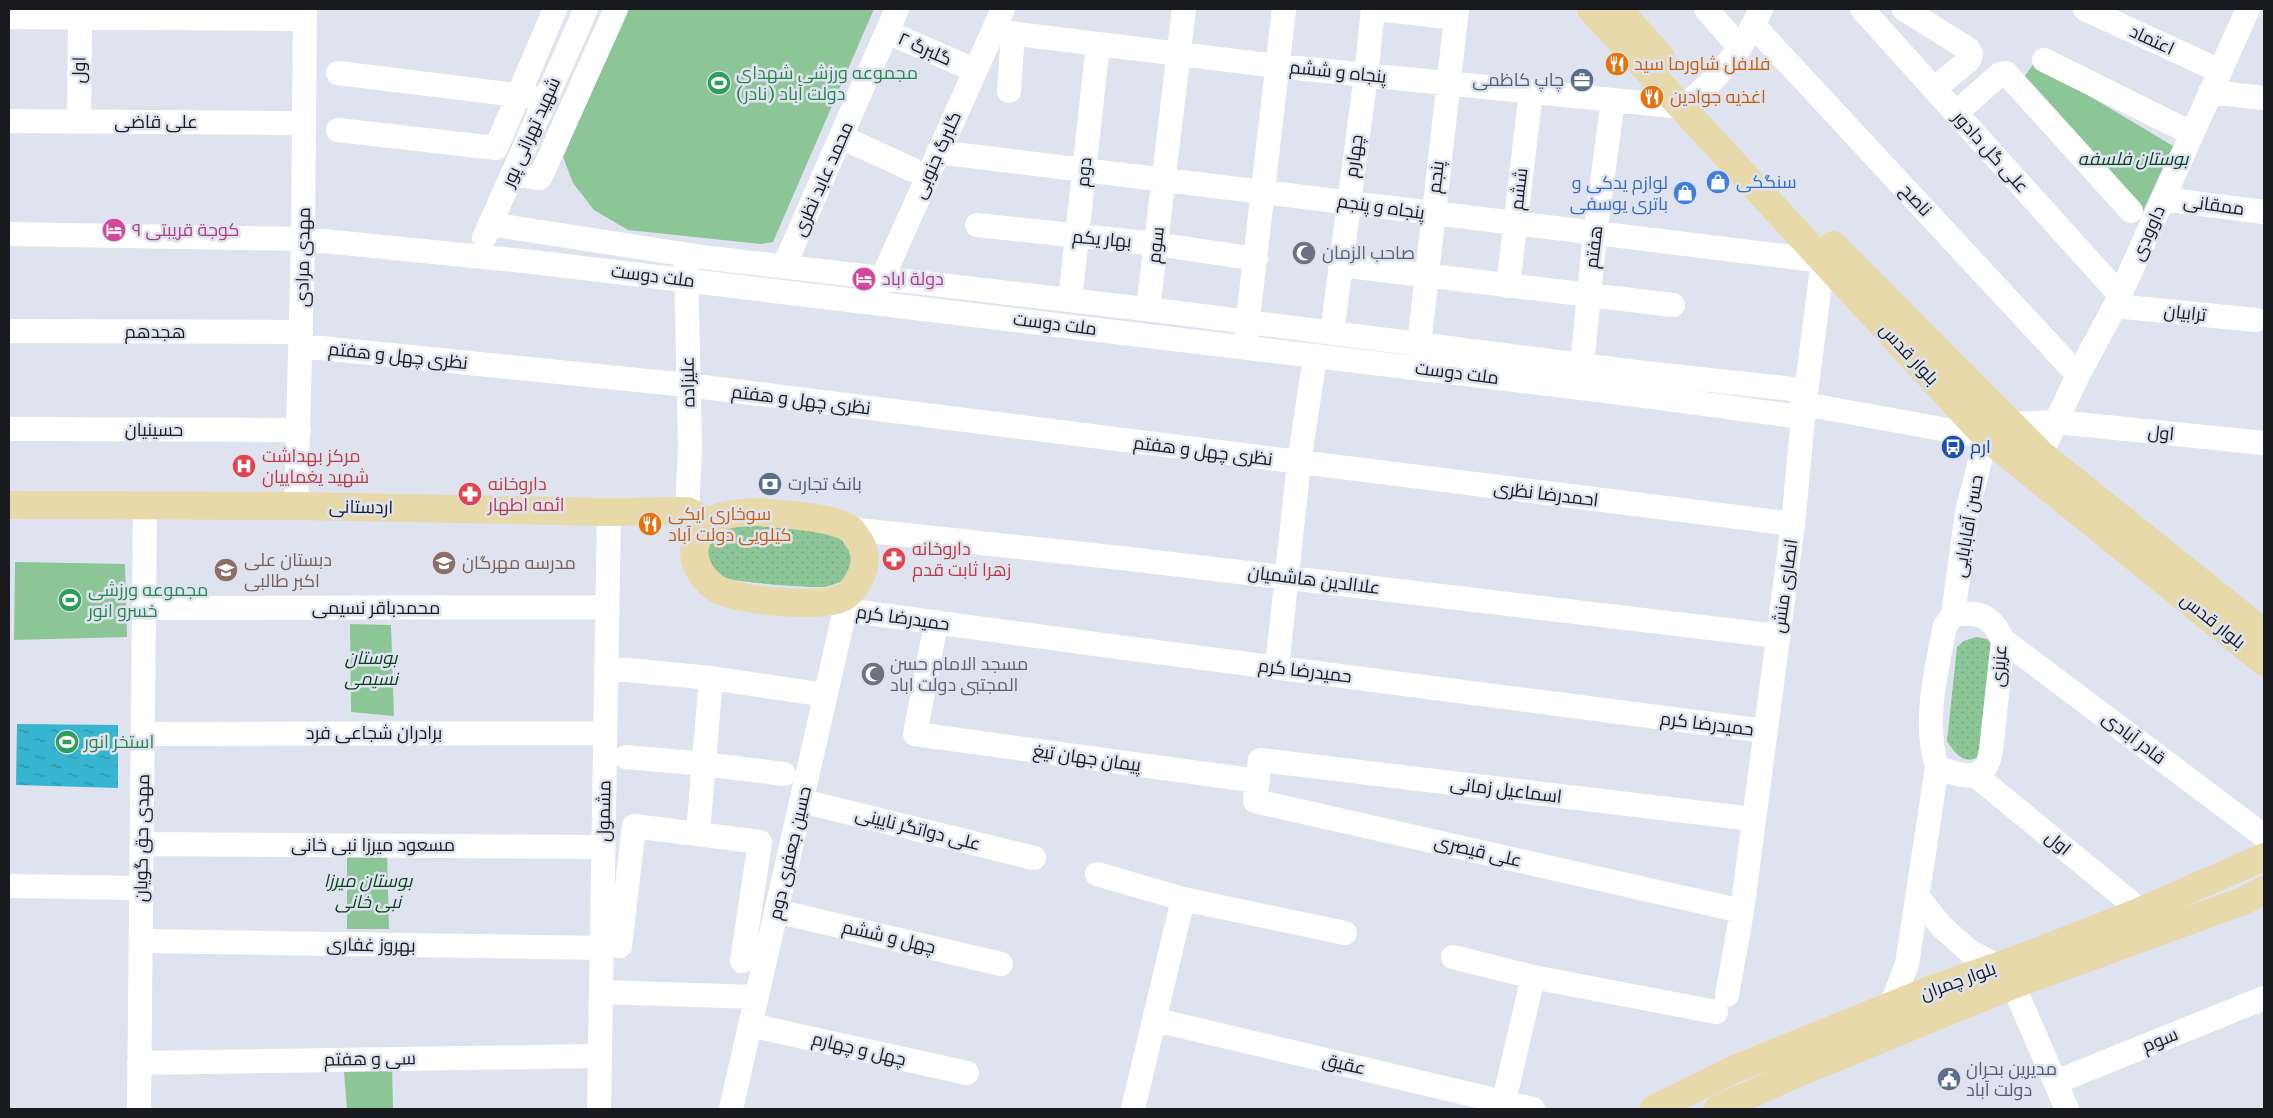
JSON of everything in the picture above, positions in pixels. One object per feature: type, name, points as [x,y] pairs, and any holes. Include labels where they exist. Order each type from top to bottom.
[{"type":"main road","name":"بلوار قدس","points":[[1591,9],[1690,102],[2041,454],[2264,633]]},
{"type":"main road","name":"بلوار قدس","points":[[1618,9],[1690,102],[1823,261],[1986,437],[2264,662]]},
{"type":"main road","name":"اردستانی","points":[[9,505],[296,506],[609,512],[699,516],[757,512],[831,521],[850,529]]},
{"type":"main road","points":[[699,516],[698,538],[694,557],[700,575],[717,589],[735,596],[800,602],[844,603],[856,586],[864,568],[864,546],[850,529]]},
{"type":"main road","name":"بلوار چمران","points":[[1718,1109],[2142,911],[2264,857]]},
{"type":"main road","name":"بلوار چمران","points":[[1654,1109],[1737,1068],[1891,1006],[2005,976],[2243,901],[2264,890]]},
{"type":"street","points":[[338,130],[496,148],[555,9]]},
{"type":"street","points":[[512,174],[540,178],[616,9]]},
{"type":"street","name":"محمد عابد نظری","points":[[784,266],[897,9]]},
{"type":"street","name":"گلبرگ جنوبی","points":[[873,301],[938,152],[1003,32],[1003,9]]},
{"type":"street","name":"سوم","points":[[1148,309],[1184,9]]},
{"type":"street","points":[[1245,348],[1284,9]]},
{"type":"street","name":"چهارم","points":[[1332,333],[1373,9]]},
{"type":"street","points":[[1378,9],[1456,13]]},
{"type":"street","points":[[1706,9],[1740,48]]},
{"type":"street","name":"علی گل دادور","points":[[1862,9],[1956,113],[2117,301]]},
{"type":"street","points":[[1904,9],[1968,49],[1971,54],[1970,60],[1934,89]]},
{"type":"street","name":"اعتماد","points":[[2085,9],[2215,81],[2264,98]]},
{"type":"street","name":"داوودی","points":[[2041,454],[2078,375],[2117,301],[2248,9]]},
{"type":"street","name":"شهید تهرانی پور","points":[[476,256],[585,10]]},
{"type":"street","name":"پنجم","points":[[1419,345],[1425,276],[1456,13]]},
{"type":"street","points":[[9,17],[80,18],[304,14]]},
{"type":"street","name":"مهدی مرادی","points":[[296,506],[303,239],[304,14]]},
{"type":"street","points":[[1690,102],[1740,48],[1758,17]]},
{"type":"street","name":"ناصح","points":[[1758,17],[2078,375]]},
{"type":"street","name":"اول","points":[[78,122],[80,18]]},
{"type":"street","name":"گلبرگ ۲","points":[[887,32],[963,65]]},
{"type":"street","points":[[1003,32],[1008,91]]},
{"type":"street","name":"پنجاه و ششم","points":[[1003,32],[1277,66],[1531,92],[1613,100],[1690,102]]},
{"type":"street","name":"دوم","points":[[1070,300],[1098,44]]},
{"type":"street","points":[[2044,60],[2191,133]]},
{"type":"street","points":[[338,73],[546,99]]},
{"type":"street","points":[[1956,113],[2000,74],[2006,73],[2130,211]]},
{"type":"street","name":"ششم","points":[[1508,286],[1531,92]]},
{"type":"street","name":"هفتم","points":[[1582,365],[1595,234],[1613,100]]},
{"type":"street","name":"علی قاضی","points":[[9,121],[303,123]]},
{"type":"street","points":[[841,138],[913,170]]},
{"type":"street","name":"پنجاه و پنجم","points":[[938,152],[1823,261]]},
{"type":"street","name":"ممقانی","points":[[2163,199],[2264,212]]},
{"type":"street","name":"ملت دوست","points":[[9,234],[303,239],[476,256],[873,301],[1315,357],[1622,393],[1793,416],[1804,404],[1793,389],[1582,365],[1148,309],[686,254],[490,224]]},
{"type":"street","name":"بهار یکم","points":[[977,225],[1156,244],[1256,259]]},
{"type":"street","name":"علیزاده","points":[[686,254],[690,448],[699,516]]},
{"type":"street","name":"انصاری منش","points":[[1533,977],[1722,1003],[1742,911],[1793,524],[1804,404],[1823,261]]},
{"type":"street","points":[[1340,266],[1673,305]]},
{"type":"street","name":"ترابیان","points":[[2117,301],[2256,320]]},
{"type":"street","name":"هجدهم","points":[[9,331],[301,339]]},
{"type":"street","name":"نظری چهل و هفتم","points":[[301,339],[1299,464]]},
{"type":"street","points":[[1277,668],[1299,464],[1315,357]]},
{"type":"street","points":[[1804,404],[1986,437],[2010,424]]},
{"type":"street","name":"اول","points":[[2010,424],[2057,422],[2264,443]]},
{"type":"street","name":"حسینیان","points":[[9,429],[298,430]]},
{"type":"street","name":"حسن آقابابایی","points":[[1953,616],[1967,512],[1986,437]]},
{"type":"street","name":"احمدرضا نظری","points":[[1299,464],[1793,524]]},
{"type":"street","name":"مهدی حق گویان","points":[[139,1109],[145,506]]},
{"type":"street","name":"مشمول","points":[[599,1109],[601,992],[611,947],[603,847],[609,512]]},
{"type":"street","name":"علاالدین هاشمیان","points":[[850,529],[1288,577],[1778,636]]},
{"type":"street","name":"حمیدرضا کرم","points":[[844,603],[936,623],[1765,731]]},
{"type":"street","name":"حسین جعفری دوم","points":[[730,1109],[826,695],[844,603]]},
{"type":"street","name":"محمدباقر نسیمی","points":[[144,608],[607,607]]},
{"type":"street","name":"عزیزی","points":[[1953,616],[1970,613],[1988,618],[1996,626],[2003,640],[1991,750],[1986,766],[1975,775]]},
{"type":"street","points":[[1891,1006],[1907,964],[1937,767],[1931,748],[1931,710],[1944,626],[1953,616]]},
{"type":"street","name":"پیمان جهان تیغ","points":[[936,623],[915,734],[1259,771]]},
{"type":"street","name":"قادر آبادی","points":[[2003,640],[2264,836]]},
{"type":"street","points":[[606,668],[712,678],[826,695]]},
{"type":"street","points":[[698,833],[712,678]]},
{"type":"street","name":"برادران شجاعی فرد","points":[[143,734],[605,733]]},
{"type":"street","points":[[626,757],[784,774]]},
{"type":"street","points":[[1937,767],[1955,774],[1975,775]]},
{"type":"street","name":"اسماعیل زمانی","points":[[1259,771],[1753,819]]},
{"type":"street","name":"علی قیصری","points":[[1259,771],[1255,801],[1742,911]]},
{"type":"street","name":"اول","points":[[1975,775],[2142,911]]},
{"type":"street","name":"علی دواتگر نایینی","points":[[802,801],[1034,858]]},
{"type":"street","points":[[611,947],[634,826],[760,842],[742,961]]},
{"type":"street","name":"مسعود میرزا نبی خانی","points":[[142,844],[603,847]]},
{"type":"street","points":[[1097,874],[1183,899],[1345,934]]},
{"type":"street","points":[[9,886],[141,888]]},
{"type":"street","points":[[1917,896],[1941,926],[1969,951],[2005,976],[2068,1109]]},
{"type":"street","points":[[1133,1109],[1156,1020],[1183,899]]},
{"type":"street","name":"چهل و ششم","points":[[776,911],[1001,964]]},
{"type":"street","name":"بهروز غفاری","points":[[141,941],[611,947]]},
{"type":"street","points":[[1452,957],[1533,977],[1504,1102]]},
{"type":"street","points":[[601,992],[756,998]]},
{"type":"street","name":"سوم","points":[[2056,1082],[2264,998]]},
{"type":"street","name":"عقیق","points":[[1156,1020],[1533,1109]]},
{"type":"street","name":"چهل و چهارم","points":[[750,1024],[967,1073]]},
{"type":"street","name":"سی و هفتم","points":[[139,1063],[600,1056]]},
{"type":"green space","name":"مجموعه ورزشی شهدای دولت آباد (نادر)","points":[[628,9],[874,9],[773,242],[761,244],[628,230],[594,210],[573,183],[563,157]]},
{"type":"green space","name":"بوستان فلسفه","points":[[2034,63],[2173,146],[2142,213],[2020,83]]},
{"type":"green space","points":[[737,524],[834,532],[841,537],[849,548],[851,554],[850,566],[843,581],[824,587],[739,581],[720,577],[710,567],[708,548],[719,531]]},
{"type":"green space","name":"مجموعه ورزشی خسرو انور","points":[[15,562],[125,564],[127,637],[14,640]]},
{"type":"green space","name":"بوستان نسیمی","points":[[350,624],[391,625],[394,716],[351,712]]},
{"type":"green space","points":[[1976,637],[1987,639],[1994,647],[1980,756],[1970,760],[1957,754],[1947,741],[1957,647],[1964,641]]},
{"type":"green space","name":"بوستان میرزا نبی خانی","points":[[347,854],[387,854],[389,929],[347,929]]},
{"type":"green space","points":[[392,1068],[393,1109],[347,1109],[344,1071]]},
{"type":"water","name":"استخر انور","points":[[17,724],[118,725],[118,788],[16,785]]},
{"type":"place","name":"فلافل شاورما سید","points":[[1617,64]]},
{"type":"place","name":"چاپ كاظمى","points":[[1582,80]]},
{"type":"place","name":"مجموعه ورزشی شهدای دولت آباد (نادر)","points":[[719,83]]},
{"type":"place","name":"اغذیه جوادین","points":[[1652,97]]},
{"type":"place","name":"سنگکی","points":[[1718,182]]},
{"type":"place","name":"لوازم یدکی و باتری یوسفی","points":[[1685,193]]},
{"type":"place","name":"۹ کوجة قریبتی","points":[[114,230]]},
{"type":"place","name":"صاحب الزمان","points":[[1304,253]]},
{"type":"place","name":"دولة اباد","points":[[864,279]]},
{"type":"place","name":"ارم","points":[[1953,447]]},
{"type":"place","name":"مرکز بهداشت شهید یغماییان","points":[[244,466]]},
{"type":"place","name":"بانک تجارت","points":[[770,484]]},
{"type":"place","name":"داروخانه ائمه اطهار","points":[[470,494]]},
{"type":"place","name":"سوخاری ایکی کیلویی دولت آباد","points":[[650,524]]},
{"type":"place","name":"داروخانه زهرا ثابت قدم","points":[[894,559]]},
{"type":"place","name":"مدرسه مهرگان","points":[[444,563]]},
{"type":"place","name":"دبستان علی اکبر طالبی","points":[[226,570]]},
{"type":"place","name":"مجموعه ورزشی خسرو انور","points":[[70,600]]},
{"type":"place","name":"مسجد الامام حسن المجتبى دولت اباد","points":[[873,674]]},
{"type":"place","name":"استخر انور","points":[[67,742]]},
{"type":"place","name":"مدیرین بحران دولت آباد","points":[[1949,1079]]}]
